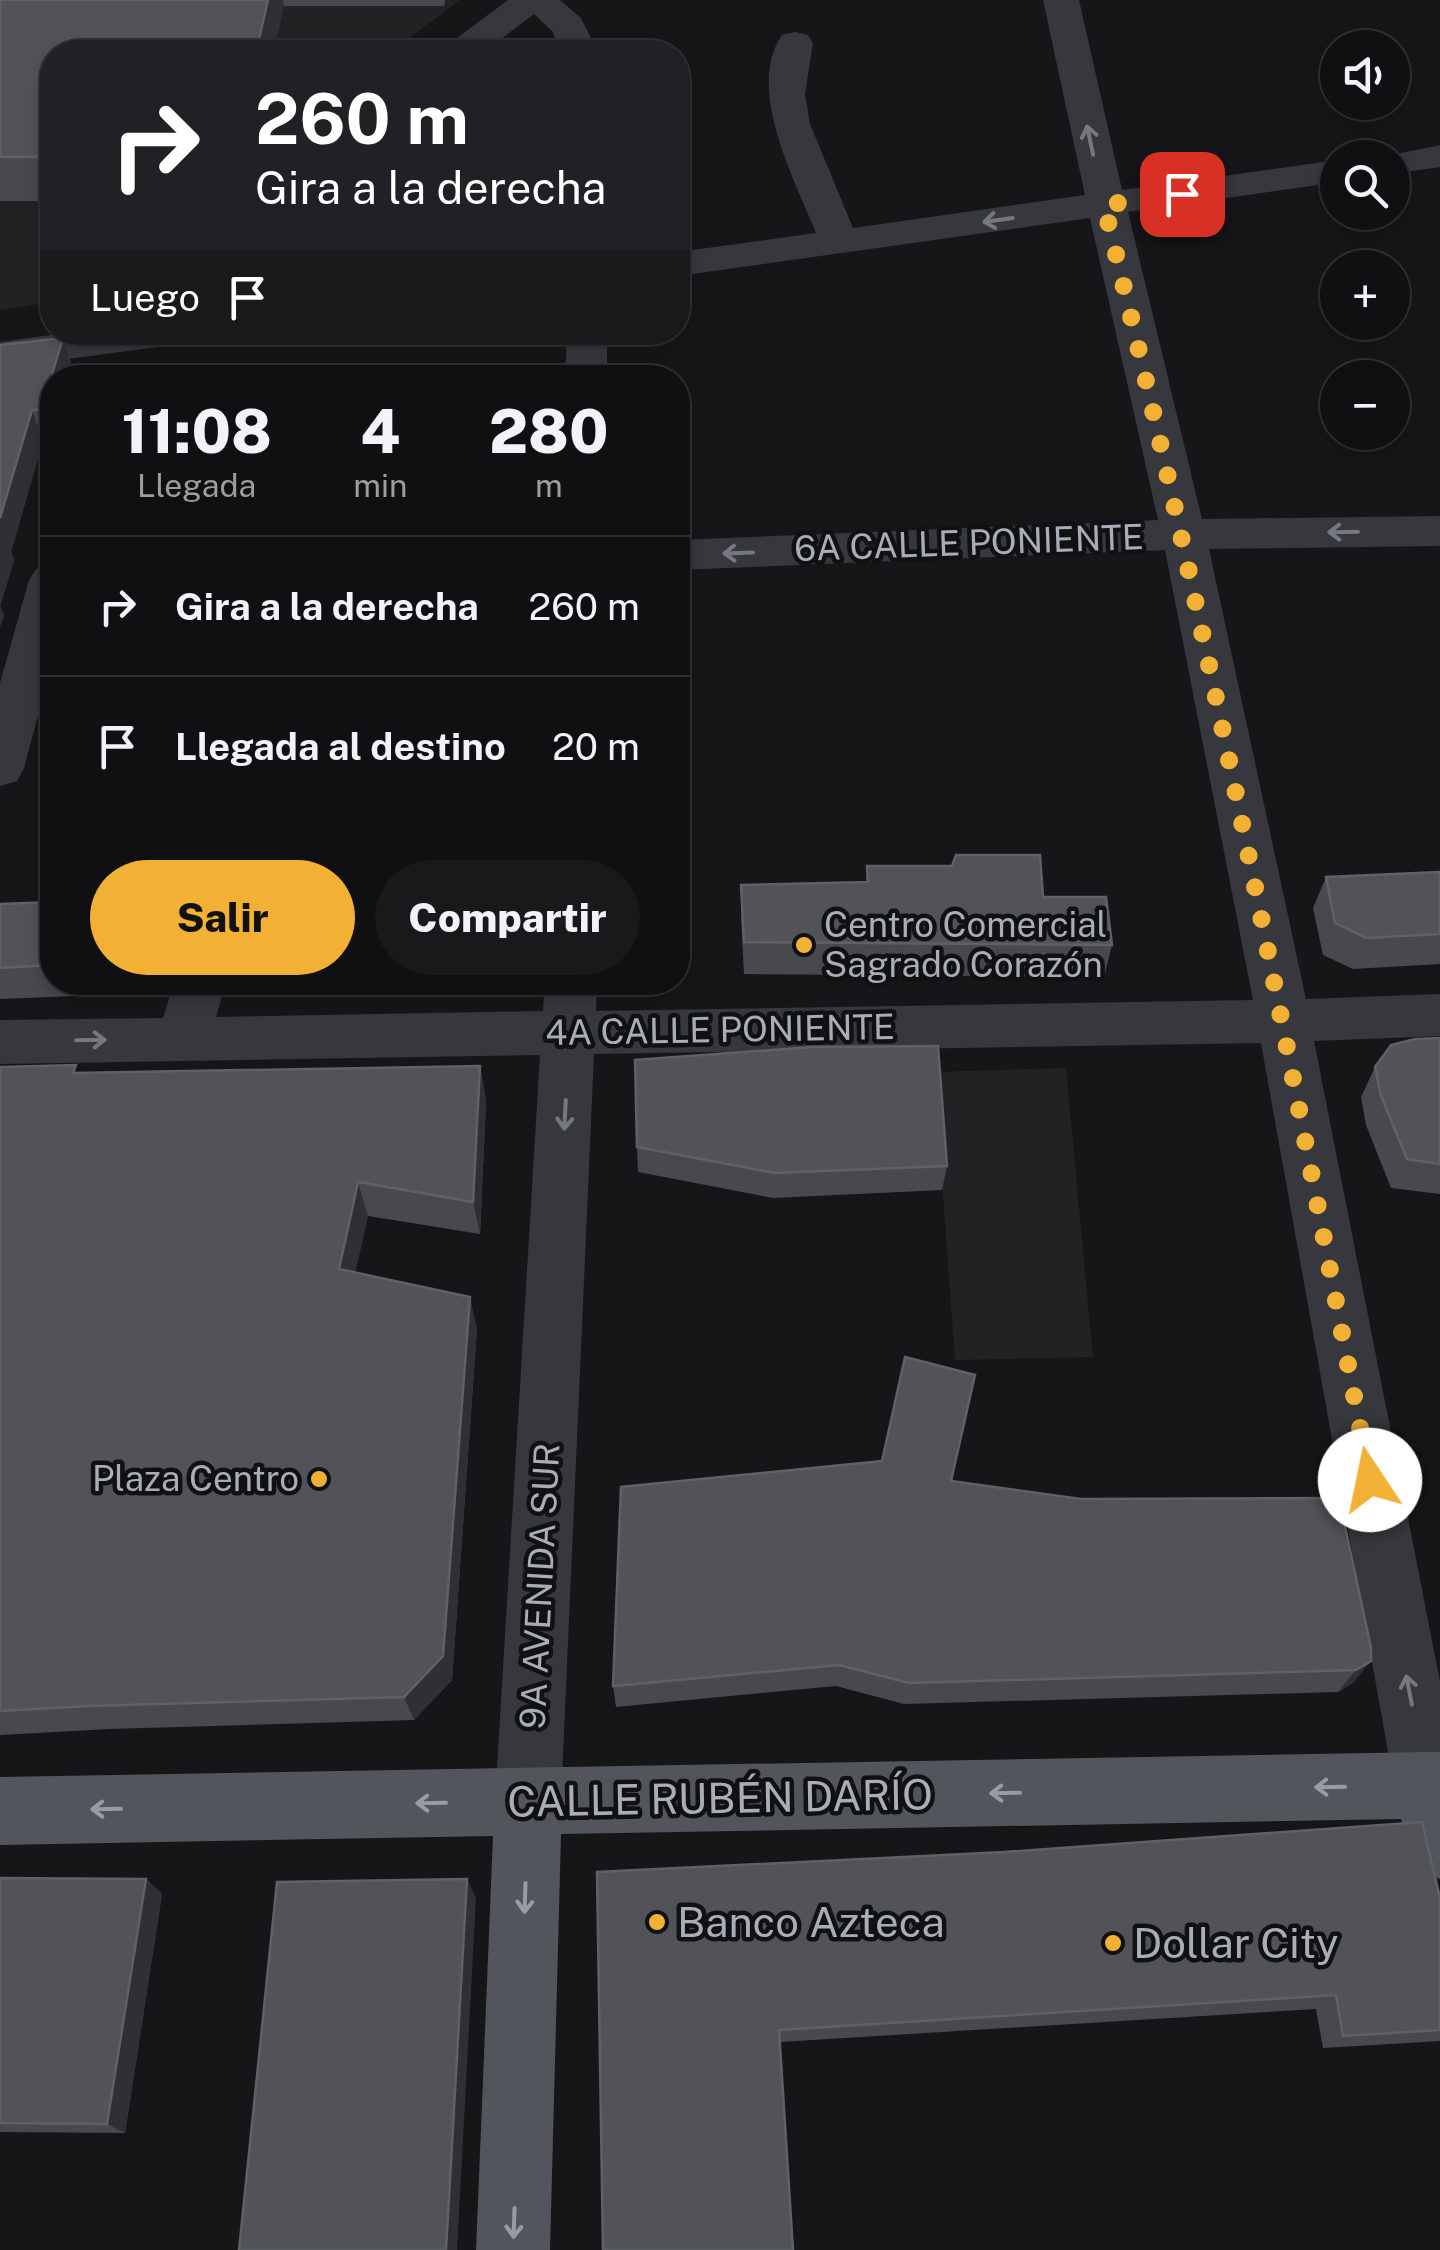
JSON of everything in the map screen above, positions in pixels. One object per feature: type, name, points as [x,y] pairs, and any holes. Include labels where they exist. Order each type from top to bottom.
[{"type":"main road","name":"CALLE RUBÉN DARÍO","points":[[0,1811],[528,1801],[1436,1805]]},
{"type":"main road","name":"9A AVENIDA SUR","points":[[513,2250],[528,1801]]},
{"type":"street","points":[[478,40],[530,0]]},
{"type":"street","points":[[539,0],[568,26],[574,40]]},
{"type":"street","points":[[1061,0],[1104,205],[1183,534],[1283,1021],[1436,1805]]},
{"type":"street","points":[[795,43],[786,94],[791,124],[840,242]]},
{"type":"street","points":[[1410,160],[1440,156]]},
{"type":"street","points":[[690,262],[1320,174]]},
{"type":"street","points":[[0,355],[115,350]]},
{"type":"street","name":"6A CALLE PONIENTE","points":[[690,555],[1183,534],[1440,531]]},
{"type":"street","points":[[0,768],[40,623]]},
{"type":"street","points":[[183,1038],[196,995]]},
{"type":"street","name":"4A CALLE PONIENTE","points":[[0,1042],[183,1038],[570,1008],[1283,1021],[1440,1015]]},
{"type":"street","name":"9A AVENIDA SUR","points":[[528,1801],[570,1008]]},
{"type":"shaded area","points":[[0,0],[460,0],[407,40],[40,40],[40,304],[0,310]]},
{"type":"shaded area","points":[[1066,1068],[1093,1357],[955,1360],[934,1072]]},
{"type":"building","points":[[0,0],[268,0],[259,40],[40,40],[40,157],[0,157]]},
{"type":"building","points":[[40,341],[40,345],[61,345],[55,365],[40,365],[40,410],[32,410],[0,518],[0,345]]},
{"type":"building","points":[[956,855],[1040,855],[1043,897],[1106,897],[1112,945],[744,942],[741,885],[868,882],[867,866],[952,866]]},
{"type":"building","points":[[1440,872],[1440,934],[1366,938],[1335,923],[1326,877]]},
{"type":"building","points":[[40,902],[40,966],[0,968],[0,904]]},
{"type":"building","points":[[1440,1038],[1440,1164],[1407,1159],[1381,1096],[1375,1067],[1391,1045]]},
{"type":"building","points":[[938,1046],[947,1166],[774,1173],[637,1147],[635,1060],[812,1047]]},
{"type":"building","points":[[76,1065],[73,1073],[480,1066],[473,1202],[358,1182],[339,1269],[470,1297],[443,1656],[404,1697],[0,1711],[0,1067]]},
{"type":"building","points":[[905,1357],[975,1375],[951,1481],[1081,1499],[1339,1498],[1371,1661],[1356,1670],[909,1683],[839,1665],[613,1686],[621,1487],[882,1461]]},
{"type":"building","points":[[1422,1822],[1440,1898],[1440,2030],[1343,2036],[1336,1995],[779,2030],[793,2250],[603,2250],[597,1872],[1004,1852]]},
{"type":"building","points":[[0,1878],[146,1879],[107,2124],[0,2123]]},
{"type":"building","points":[[467,1879],[446,2250],[239,2250],[277,1882]]},
{"type":"place","name":"Centro Comercial Sagrado Corazón","points":[[804,945]]},
{"type":"place","name":"Plaza Centro","points":[[319,1479]]},
{"type":"place","name":"Banco Azteca","points":[[657,1922]]},
{"type":"place","name":"Dollar City","points":[[1113,1943]]},
{"type":"route","points":[[1182,194],[1104,205],[1183,534],[1283,1021],[1370,1480]]}]
